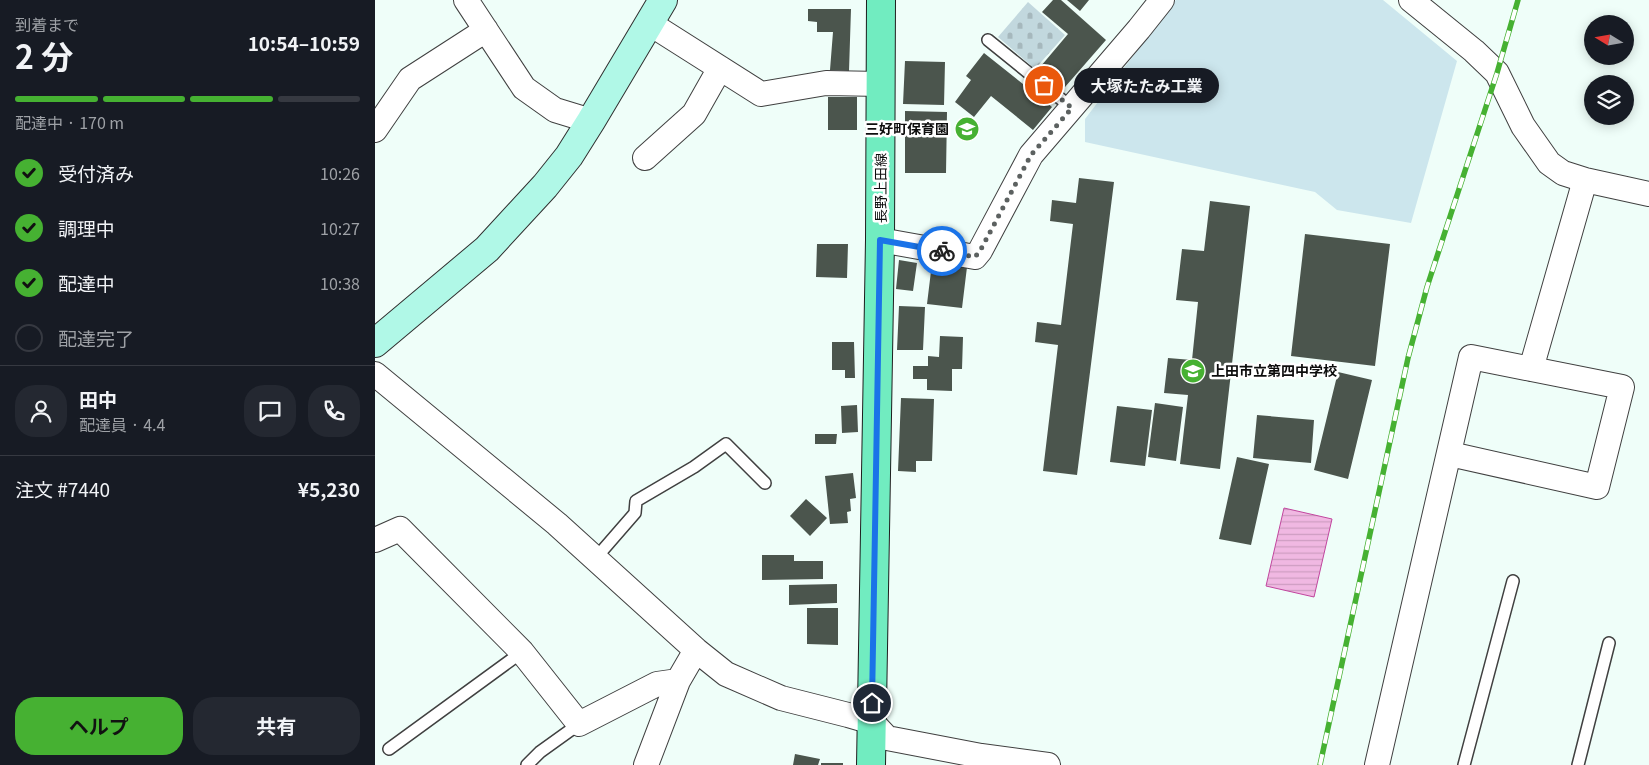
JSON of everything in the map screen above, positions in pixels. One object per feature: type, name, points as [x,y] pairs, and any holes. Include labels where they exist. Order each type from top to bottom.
[{"type":"main road","name":"長野上田線","points":[[871,765],[880,240],[881,0]]},
{"type":"street","points":[[466,0],[524,88],[555,110],[591,121]]},
{"type":"street","points":[[375,343],[487,249],[545,186],[569,156],[663,0]]},
{"type":"street","points":[[880,240],[975,257],[1031,155],[1162,0]]},
{"type":"street","points":[[1411,0],[1474,51],[1497,73],[1523,126],[1549,162],[1563,173],[1585,180],[1649,194]]},
{"type":"street","points":[[649,23],[761,94],[826,83],[881,84]]},
{"type":"street","points":[[375,130],[410,79],[486,30]]},
{"type":"street","points":[[645,158],[694,114],[720,68]]},
{"type":"street","points":[[1531,370],[1585,180]]},
{"type":"street","points":[[1377,765],[1471,357],[1623,388],[1597,487],[1450,454]]},
{"type":"street","points":[[375,374],[557,524],[695,650],[726,674],[781,698],[872,722],[887,738],[981,756],[1047,765]]},
{"type":"street","points":[[375,540],[400,529],[522,652],[579,724],[657,684],[678,681]]},
{"type":"street","points":[[645,765],[678,681],[695,650]]},
{"type":"lane","points":[[988,40],[1072,108]]},
{"type":"lane","points":[[595,559],[635,513],[636,501],[694,467],[726,444],[765,483]]},
{"type":"lane","points":[[1464,765],[1513,581]]},
{"type":"lane","points":[[1578,765],[1609,644]]},
{"type":"lane","points":[[389,749],[522,652]]},
{"type":"lane","points":[[527,765],[540,752],[579,724]]},
{"type":"green space","points":[[1028,2],[1065,35],[1035,69],[998,37]]},
{"type":"shaded area","points":[[1176,0],[1383,0],[1457,61],[1411,223],[1337,210],[1315,192],[1085,142],[1085,119]]},
{"type":"shaded area","points":[[1284,508],[1332,519],[1314,597],[1266,586]]},
{"type":"building","points":[[1053,0],[1061,0],[1106,40],[1065,87],[1041,66],[1068,34],[1042,12]]},
{"type":"building","points":[[1067,0],[1089,0],[1080,11]]},
{"type":"building","points":[[808,9],[851,9],[849,71],[830,70],[833,32],[817,32],[817,22],[808,21]]},
{"type":"building","points":[[984,53],[1052,107],[1033,130],[991,96],[974,117],[955,102],[971,80],[966,76]]},
{"type":"building","points":[[905,61],[945,62],[944,105],[903,104]]},
{"type":"building","points":[[828,97],[857,97],[857,130],[828,130]]},
{"type":"building","points":[[905,111],[947,112],[946,173],[905,173]]},
{"type":"building","points":[[1079,178],[1114,182],[1077,475],[1043,471],[1058,345],[1035,342],[1037,322],[1061,325],[1073,224],[1050,221],[1052,200],[1076,203]]},
{"type":"building","points":[[1210,201],[1250,206],[1220,469],[1180,464],[1188,395],[1164,393],[1168,358],[1192,360],[1198,302],[1176,300],[1182,249],[1204,251]]},
{"type":"building","points":[[1305,234],[1390,244],[1375,366],[1291,356]]},
{"type":"building","points":[[817,244],[848,244],[847,278],[816,277]]},
{"type":"building","points":[[899,260],[917,263],[913,291],[896,289]]},
{"type":"building","points":[[932,263],[967,267],[962,308],[927,304]]},
{"type":"building","points":[[899,306],[925,307],[923,350],[897,350]]},
{"type":"building","points":[[940,336],[963,337],[962,369],[952,369],[952,391],[927,390],[927,379],[913,379],[913,366],[928,366],[928,356],[939,357]]},
{"type":"building","points":[[832,342],[854,342],[855,378],[845,378],[845,370],[832,370]]},
{"type":"building","points":[[1338,372],[1372,380],[1348,479],[1314,470]]},
{"type":"building","points":[[901,398],[934,399],[932,461],[916,461],[916,472],[898,471]]},
{"type":"building","points":[[1155,403],[1183,407],[1176,461],[1148,457]]},
{"type":"building","points":[[857,405],[858,432],[842,433],[841,406]]},
{"type":"building","points":[[1117,406],[1152,410],[1145,466],[1110,462]]},
{"type":"building","points":[[1257,415],[1314,420],[1311,463],[1253,458]]},
{"type":"building","points":[[815,434],[837,434],[836,444],[815,444]]},
{"type":"building","points":[[1237,457],[1269,464],[1251,545],[1219,539]]},
{"type":"building","points":[[853,473],[856,498],[850,499],[851,511],[847,512],[848,523],[830,524],[825,476]]},
{"type":"building","points":[[806,499],[827,518],[810,536],[790,516]]},
{"type":"building","points":[[762,555],[794,555],[794,561],[823,561],[823,579],[762,580]]},
{"type":"building","points":[[837,584],[837,603],[789,605],[789,585]]},
{"type":"building","points":[[807,608],[838,608],[838,645],[807,644]]},
{"type":"building","points":[[795,754],[820,759],[818,765],[793,765]]},
{"type":"building","points":[[821,763],[843,763],[843,765],[821,765]]},
{"type":"railway","points":[[1320,765],[1408,358],[1427,287],[1497,73],[1518,0]]},
{"type":"way so far","points":[[942,251],[975,257],[1031,155],[1072,108],[1044,85]]},
{"type":"place","name":"大塚たたみ工業","points":[[1044,85]]},
{"type":"place","name":"三好町保育園","points":[[967,129]]},
{"type":"place","name":"上田市立第四中学校","points":[[1193,371]]},
{"type":"route","points":[[872,703],[880,240],[942,251]]}]
